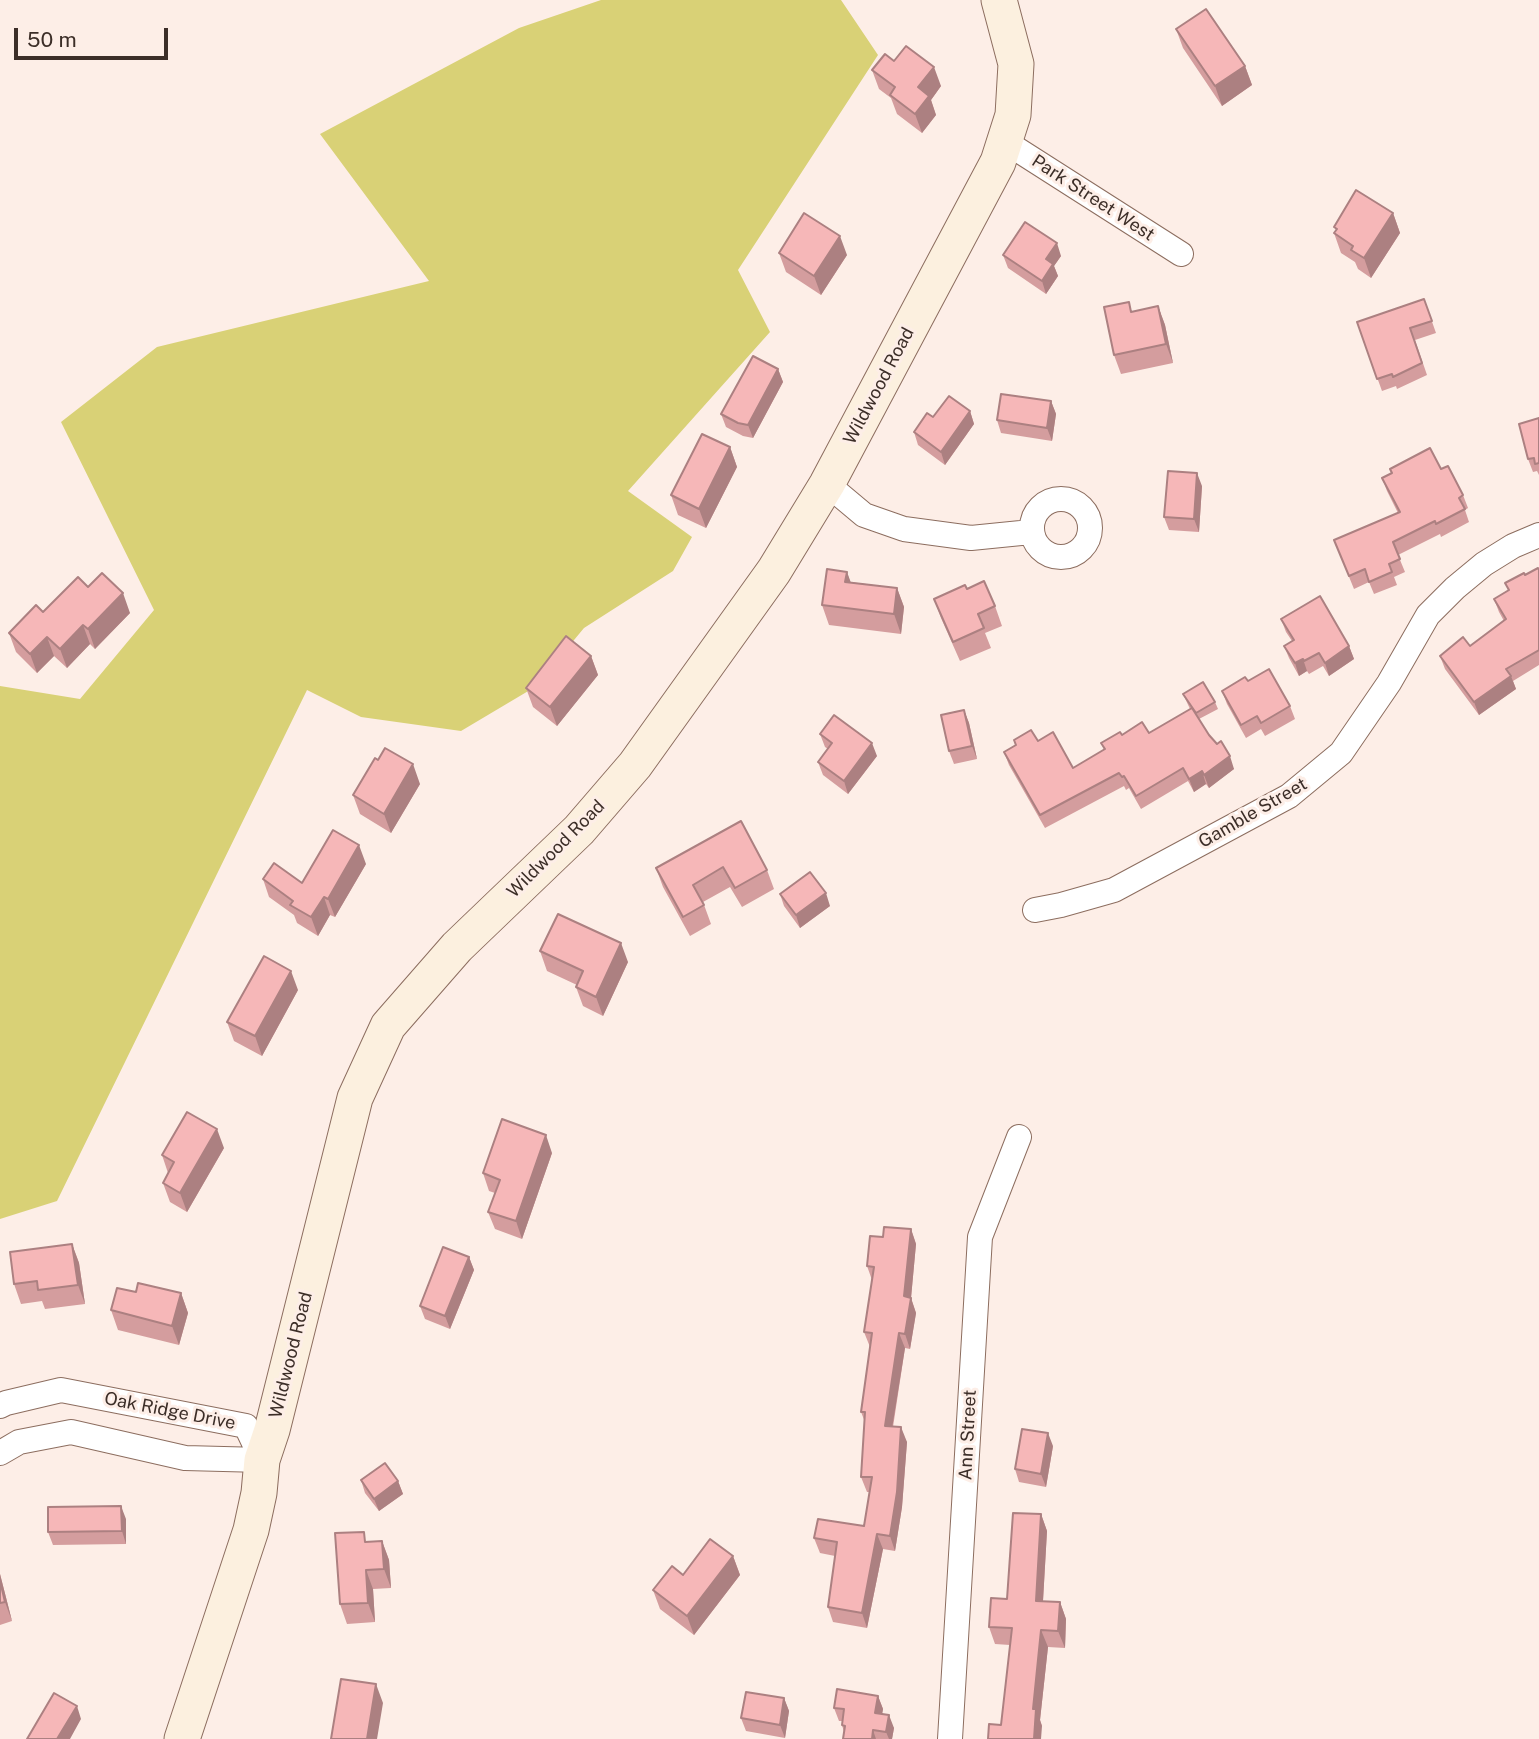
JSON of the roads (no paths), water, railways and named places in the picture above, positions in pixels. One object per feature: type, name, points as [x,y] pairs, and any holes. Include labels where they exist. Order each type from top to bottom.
[{"type":"street","name":"Wildwood Road","points":[[182,1739],[251,1530],[259,1493],[262,1460],[272,1430],[355,1098],[387,1026],[457,947],[579,830],[635,765],[774,571],[827,484],[998,162],[1013,115],[1016,64],[999,0]]},
{"type":"street","name":"Park Street West","points":[[1004,141],[1181,254]]},
{"type":"street","points":[[827,484],[864,515],[904,529],[971,538],[1031,532]]},
{"type":"street","name":"Gamble Street","points":[[1035,910],[1114,890],[1289,796],[1341,753],[1389,682],[1428,615],[1484,564],[1539,535]]},
{"type":"street","name":"Ann Street","points":[[950,1739],[980,1237],[1019,1137]]},
{"type":"street","name":"Oak Ridge Drive","points":[[0,1406],[61,1390],[246,1426],[262,1460],[185,1458],[71,1432],[19,1443],[0,1453]]}]
